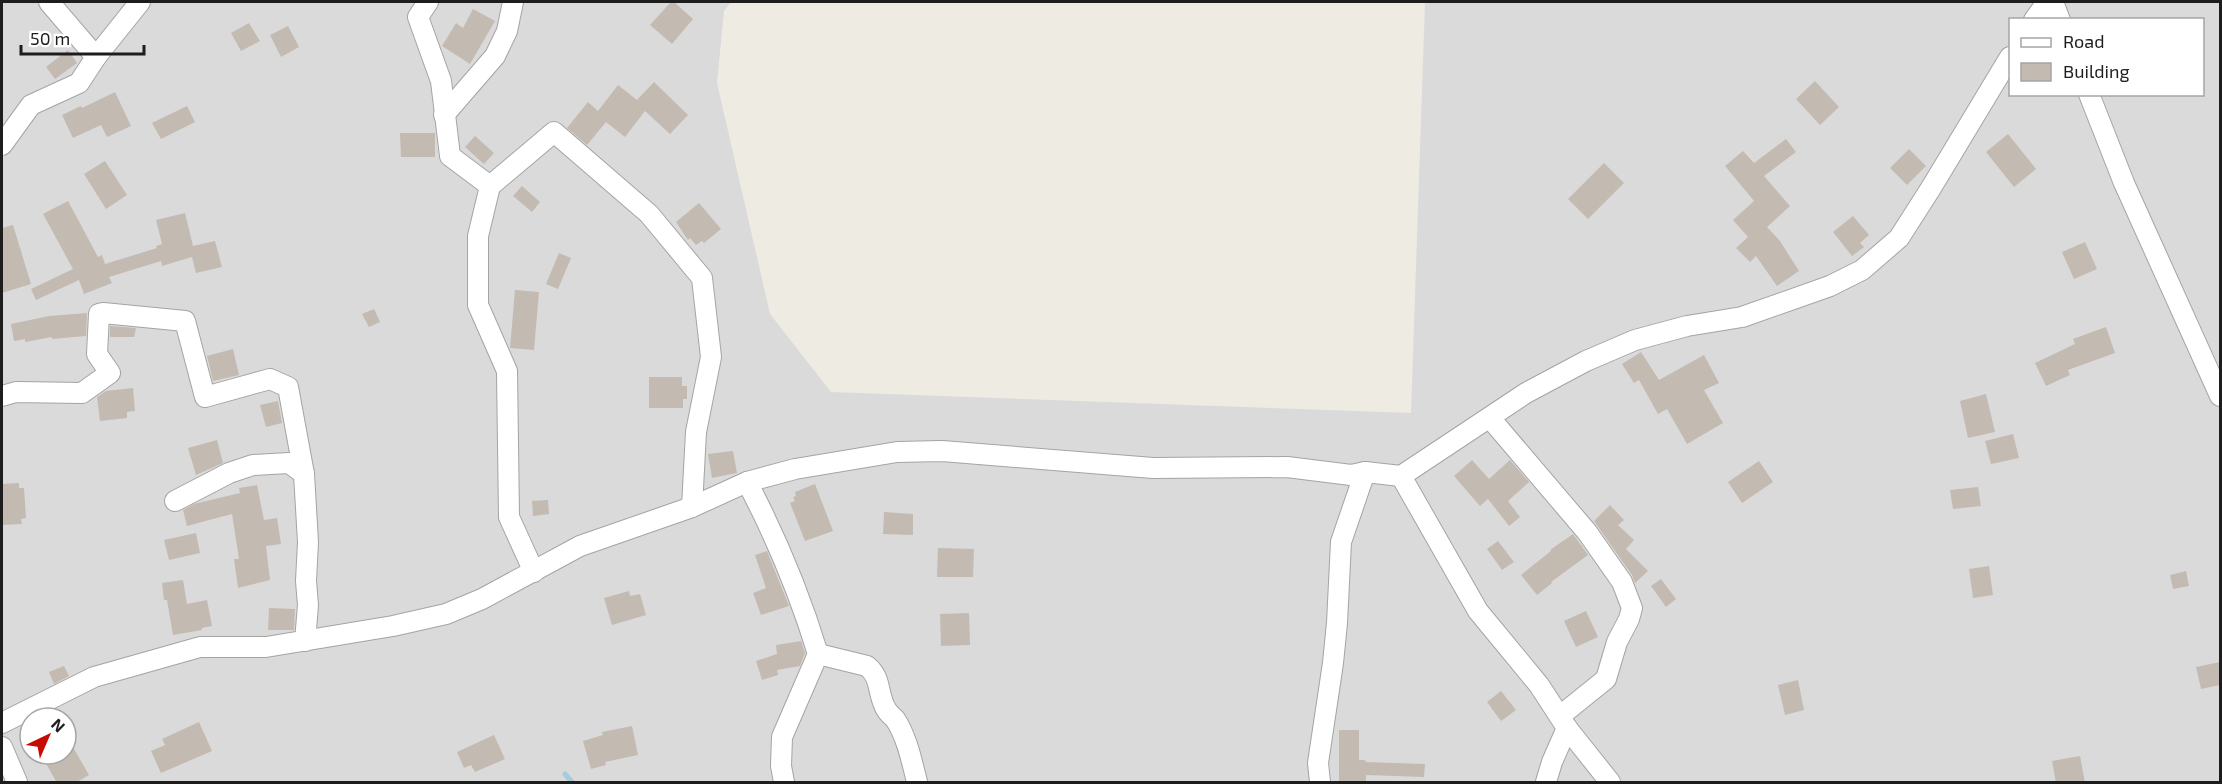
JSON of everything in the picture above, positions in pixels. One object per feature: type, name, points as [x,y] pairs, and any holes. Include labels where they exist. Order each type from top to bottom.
[{"type":"street","points":[[49,2],[96,57]]},
{"type":"street","points":[[2,145],[31,105],[79,83],[96,57],[140,2]]},
{"type":"street","points":[[428,2],[418,17],[441,81],[450,156],[490,186]]},
{"type":"street","points":[[444,115],[495,56],[507,31],[513,2]]},
{"type":"street","points":[[2035,18],[2047,2]]},
{"type":"street","points":[[2053,2],[2059,18]]},
{"type":"street","points":[[2,723],[94,677],[200,646],[266,647],[393,626],[446,614],[482,599],[580,546],[693,507],[747,482],[795,469],[897,452],[942,451],[1153,468],[1287,467],[1351,475],[1365,472],[1401,476],[1526,393],[1586,361],[1635,340],[1687,326],[1742,317],[1830,286],[1862,270],[1899,238],[2009,59]]},
{"type":"street","points":[[2090,96],[2124,183],[2220,396]]},
{"type":"street","points":[[534,572],[509,517],[507,371],[478,305],[478,236],[490,186],[554,132],[649,214],[702,278],[711,357],[696,432],[693,507]]},
{"type":"street","points":[[2,396],[16,392],[82,393],[110,373],[97,354],[99,314],[103,313],[185,321],[205,397],[270,379],[288,387],[303,474],[308,542],[306,581],[308,605],[305,641]]},
{"type":"street","points":[[1490,418],[1587,532],[1622,582],[1632,608],[1617,642],[1606,679],[1563,722],[1546,783]]},
{"type":"street","points":[[176,501],[229,473],[253,465],[289,463],[303,474]]},
{"type":"street","points":[[1320,783],[1318,763],[1333,663],[1341,542],[1365,472]]},
{"type":"street","points":[[1401,476],[1478,610],[1539,685],[1563,722],[1610,783]]},
{"type":"street","points":[[747,482],[773,535],[805,612],[818,654],[782,738],[781,766],[784,783]]},
{"type":"street","points":[[818,654],[867,666],[873,671],[879,681],[886,709],[896,720],[917,783]]},
{"type":"street","points":[[2,747],[17,783]]},
{"type":"shaded area","points":[[2,2],[731,2],[724,11],[717,83],[770,314],[831,392],[1411,413],[1425,2],[2220,2],[2220,782],[2,782]]},
{"type":"building","points":[[671,2],[674,2],[693,19],[672,44],[650,25]]},
{"type":"building","points":[[473,9],[495,21],[470,64],[442,46],[456,23],[463,28]]},
{"type":"building","points":[[249,23],[260,41],[241,51],[231,33]]},
{"type":"building","points":[[288,26],[299,47],[281,57],[270,35]]},
{"type":"building","points":[[68,50],[77,63],[55,79],[46,67]]},
{"type":"building","points":[[1815,81],[1839,107],[1820,125],[1796,99]]},
{"type":"building","points":[[654,82],[688,115],[670,134],[645,111],[625,137],[606,122],[587,145],[567,128],[588,102],[598,111],[618,85],[637,100]]},
{"type":"building","points":[[115,92],[131,126],[107,137],[101,125],[73,138],[62,115]]},
{"type":"building","points":[[187,106],[195,122],[161,139],[152,123]]},
{"type":"building","points":[[400,133],[435,133],[435,157],[401,157]]},
{"type":"building","points":[[2008,134],[2036,169],[2014,187],[1986,152]]},
{"type":"building","points":[[475,136],[494,153],[484,164],[465,147]]},
{"type":"building","points":[[1786,139],[1796,152],[1764,176],[1790,206],[1767,227],[1780,241],[1799,271],[1777,286],[1756,256],[1750,262],[1736,248],[1748,237],[1733,220],[1754,201],[1725,166],[1743,151],[1754,163]]},
{"type":"building","points":[[1909,149],[1926,166],[1907,185],[1890,168]]},
{"type":"building","points":[[105,161],[127,195],[106,209],[84,174]]},
{"type":"building","points":[[1604,163],[1624,183],[1588,219],[1568,199]]},
{"type":"building","points":[[522,186],[540,202],[532,212],[513,196]]},
{"type":"building","points":[[68,201],[98,257],[102,255],[105,264],[157,248],[156,246],[162,244],[156,220],[185,213],[193,246],[215,241],[222,267],[196,273],[192,257],[162,266],[161,261],[109,277],[112,283],[84,294],[79,280],[36,300],[31,289],[73,269],[43,214]]},
{"type":"building","points":[[699,203],[721,229],[704,243],[702,241],[696,245],[690,238],[688,240],[676,222]]},
{"type":"building","points":[[1853,216],[1869,235],[1860,243],[1864,247],[1852,256],[1833,232]]},
{"type":"building","points":[[13,225],[31,284],[2,293],[2,228]]},
{"type":"building","points":[[2085,242],[2097,269],[2074,279],[2062,252]]},
{"type":"building","points":[[559,253],[571,258],[558,289],[546,284]]},
{"type":"building","points":[[515,290],[539,292],[534,350],[510,348]]},
{"type":"building","points":[[374,309],[380,322],[369,327],[362,314]]},
{"type":"building","points":[[87,313],[86,336],[14,341],[11,324],[49,316]]},
{"type":"building","points":[[110,326],[136,328],[134,337],[110,337]]},
{"type":"building","points":[[2106,327],[2115,353],[2068,370],[2070,375],[2046,386],[2035,363],[2075,344],[2073,339]]},
{"type":"building","points":[[233,349],[239,375],[213,381],[207,356]]},
{"type":"building","points":[[1641,352],[1659,380],[1704,355],[1719,383],[1704,390],[1723,423],[1687,444],[1667,409],[1658,414],[1639,380],[1634,383],[1622,364]]},
{"type":"building","points":[[649,377],[682,377],[682,386],[687,386],[687,399],[683,399],[683,408],[649,408]]},
{"type":"building","points":[[133,388],[135,411],[127,412],[127,418],[100,421],[97,397],[106,391]]},
{"type":"building","points":[[1986,394],[1995,432],[1968,438],[1960,401]]},
{"type":"building","points":[[278,401],[282,423],[266,427],[260,405]]},
{"type":"building","points":[[2013,434],[2019,458],[1991,464],[1985,441]]},
{"type":"building","points":[[217,440],[223,463],[196,475],[188,448]]},
{"type":"building","points":[[733,451],[737,473],[712,478],[708,454]]},
{"type":"building","points":[[1472,460],[1489,479],[1510,460],[1529,482],[1508,501],[1520,517],[1509,526],[1488,499],[1480,506],[1454,476]]},
{"type":"building","points":[[1759,461],[1773,482],[1742,503],[1728,482]]},
{"type":"building","points":[[19,483],[19,488],[24,488],[26,518],[21,519],[22,524],[2,525],[2,484]]},
{"type":"building","points":[[815,484],[833,531],[805,541],[790,503],[795,501],[793,497],[796,496],[795,492]]},
{"type":"building","points":[[257,485],[264,520],[277,518],[281,544],[266,546],[270,580],[238,588],[234,559],[239,559],[232,514],[187,526],[183,510],[194,504],[240,493],[239,488]]},
{"type":"building","points":[[1978,487],[1981,506],[1953,509],[1950,490]]},
{"type":"building","points":[[548,500],[549,514],[533,516],[532,501]]},
{"type":"building","points":[[1610,505],[1624,520],[1618,525],[1634,540],[1626,549],[1648,571],[1635,583],[1632,575],[1594,521]]},
{"type":"building","points":[[884,512],[913,514],[913,535],[883,534]]},
{"type":"building","points":[[196,533],[200,553],[169,560],[164,540]]},
{"type":"building","points":[[1573,534],[1588,555],[1537,595],[1521,575]]},
{"type":"building","points":[[1498,541],[1514,562],[1502,570],[1487,549]]},
{"type":"building","points":[[938,548],[974,549],[973,577],[937,577]]},
{"type":"building","points":[[767,551],[789,606],[761,615],[753,593],[766,588],[755,555]]},
{"type":"building","points":[[1989,566],[1993,595],[1973,598],[1969,569]]},
{"type":"building","points":[[2186,571],[2189,586],[2173,589],[2170,575]]},
{"type":"building","points":[[1661,579],[1676,599],[1666,607],[1651,586]]},
{"type":"building","points":[[183,580],[187,604],[207,600],[212,626],[173,635],[162,583]]},
{"type":"building","points":[[629,591],[630,596],[640,594],[646,615],[612,625],[604,598]]},
{"type":"building","points":[[269,608],[295,609],[294,630],[268,630]]},
{"type":"building","points":[[1586,611],[1598,637],[1576,647],[1564,621]]},
{"type":"building","points":[[969,613],[970,645],[941,646],[940,614]]},
{"type":"building","points":[[801,641],[805,653],[800,666],[777,670],[778,675],[762,680],[756,661],[777,654],[776,645]]},
{"type":"building","points":[[2220,662],[2220,685],[2201,689],[2196,667]]},
{"type":"building","points":[[64,666],[69,676],[54,684],[49,672]]},
{"type":"building","points":[[1798,680],[1804,710],[1785,715],[1778,685]]},
{"type":"building","points":[[1501,691],[1516,710],[1501,721],[1487,702]]},
{"type":"building","points":[[199,722],[212,751],[161,773],[151,751],[165,745],[162,739]]},
{"type":"building","points":[[632,726],[638,755],[605,762],[606,765],[591,769],[583,741],[603,735],[602,732]]},
{"type":"building","points":[[1339,730],[1359,730],[1359,760],[1425,764],[1424,777],[1366,775],[1366,783],[1339,783]]},
{"type":"building","points":[[494,735],[505,759],[475,772],[471,765],[464,768],[457,752]]},
{"type":"building","points":[[78,756],[89,775],[75,783],[57,783],[47,766],[78,766]]},
{"type":"building","points":[[2080,756],[2085,783],[2056,783],[2052,761]]},
{"type":"waterway","points":[[565,774],[572,782]]}]
